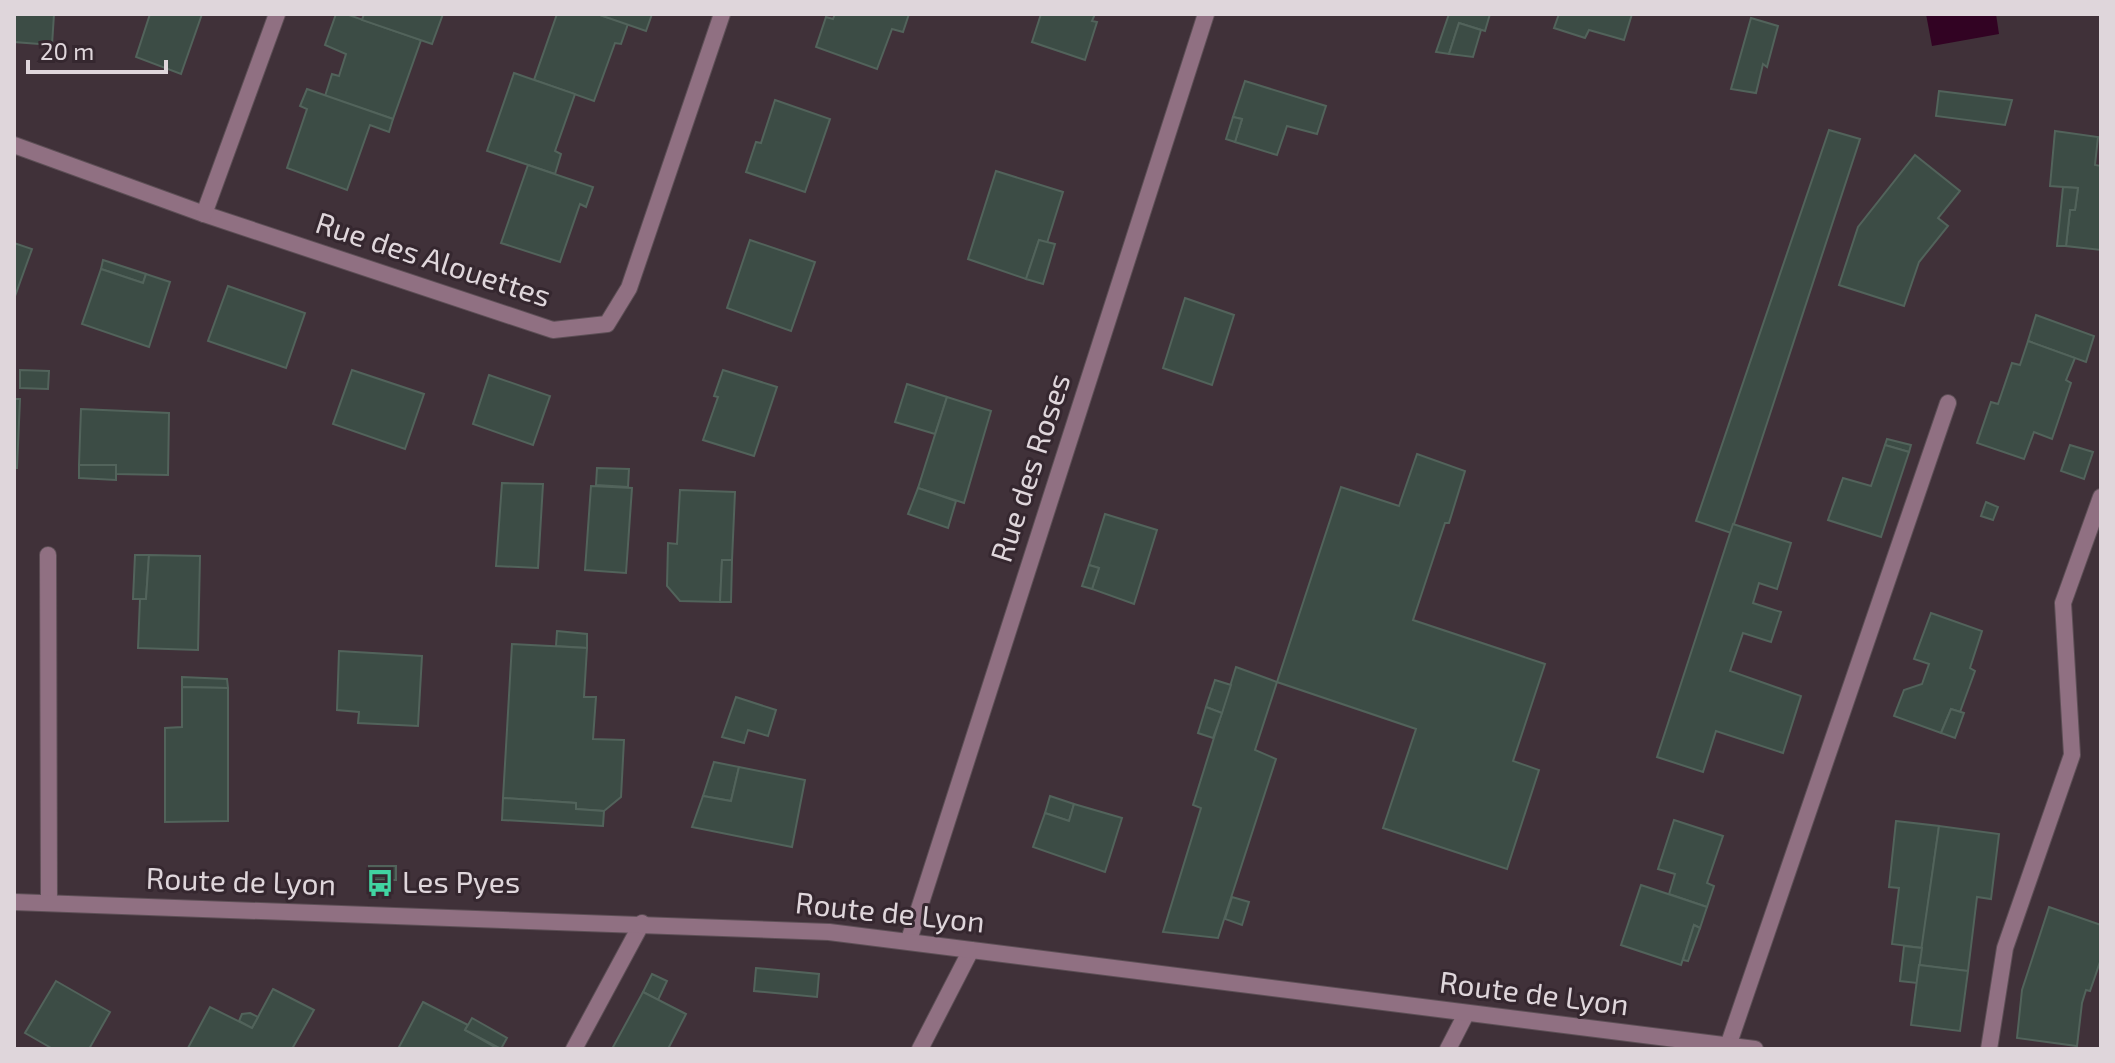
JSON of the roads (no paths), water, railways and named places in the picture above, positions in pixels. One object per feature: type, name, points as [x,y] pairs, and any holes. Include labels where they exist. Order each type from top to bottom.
[{"type":"street","points":[[204,214],[277,14]]},
{"type":"street","name":"Rue des Alouettes","points":[[14,145],[204,214],[553,330],[607,324],[629,288],[722,14]]},
{"type":"street","name":"Rue des Roses","points":[[909,940],[1206,14]]},
{"type":"street","points":[[1728,1046],[1948,403]]},
{"type":"street","points":[[1989,1049],[2005,948],[2072,755],[2063,603],[2101,497]]},
{"type":"street","points":[[48,555],[49,903]]},
{"type":"street","name":"Route de Lyon","points":[[14,902],[829,932],[1755,1049]]},
{"type":"street","points":[[574,1049],[642,923]]},
{"type":"street","points":[[920,1049],[971,950]]},
{"type":"street","points":[[1448,1049],[1466,1014]]},
{"type":"place","name":"Les Pyes","points":[[380,883]]}]
